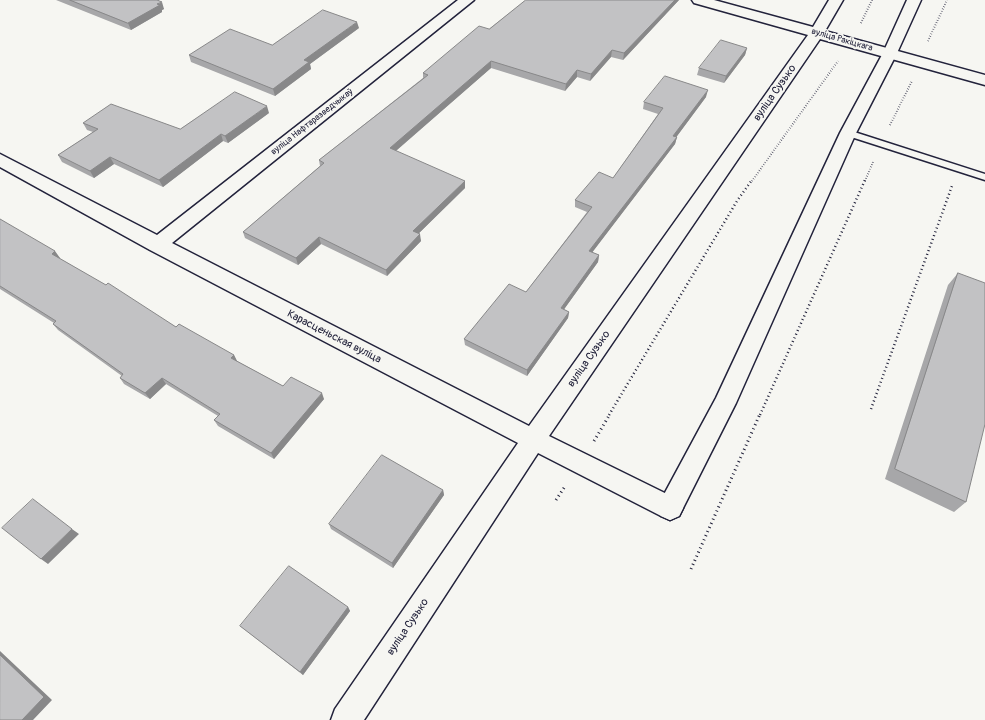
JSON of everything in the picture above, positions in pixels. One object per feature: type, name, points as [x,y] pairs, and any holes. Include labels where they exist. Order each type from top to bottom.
[{"type":"street","name":"вуліца Нафтаразведчыкаў","points":[[157,244],[467,0]]},
{"type":"street","name":"вуліца Ракіцкага","points":[[699,0],[985,80]]},
{"type":"street","name":"вуліца Сузько","points":[[346,720],[533,440],[817,33],[836,0]]},
{"type":"street","points":[[848,132],[890,53],[914,0]]},
{"type":"street","name":"Карасценьская вуліца","points":[[0,160],[157,244],[533,440],[670,508],[725,403],[848,132]]},
{"type":"lane","points":[[848,132],[985,177]]},
{"type":"path","points":[[556,500],[581,464],[737,201],[851,42],[872,0]]},
{"type":"path","points":[[691,569],[947,0]]},
{"type":"path","points":[[870,410],[958,168]]},
{"type":"building","points":[[70,0],[157,0],[162,2],[157,4],[160,5],[128,23]]},
{"type":"building","points":[[526,0],[675,0],[624,53],[612,50],[591,74],[577,70],[566,84],[491,61],[390,148],[465,181],[413,231],[420,234],[386,270],[319,237],[296,258],[243,232],[324,163],[319,160],[428,75],[423,73],[479,26],[489,29]]},
{"type":"building","points":[[323,10],[357,22],[304,60],[309,62],[273,89],[189,55],[230,29],[272,45]]},
{"type":"building","points":[[721,40],[747,48],[726,76],[699,68]]},
{"type":"building","points":[[665,76],[708,90],[673,136],[677,137],[589,251],[599,255],[561,308],[569,312],[527,370],[464,339],[509,284],[526,292],[592,207],[575,200],[599,172],[613,178],[663,108],[644,102]]},
{"type":"building","points":[[235,92],[267,106],[225,136],[221,134],[159,180],[110,157],[90,171],[58,155],[98,129],[83,123],[111,104],[180,129]]},
{"type":"building","points":[[0,219],[55,251],[52,254],[106,285],[108,283],[176,327],[179,324],[234,355],[231,358],[283,386],[291,377],[322,393],[271,453],[214,420],[220,414],[162,378],[145,393],[120,378],[123,374],[53,324],[56,321],[0,286]]},
{"type":"building","points":[[958,273],[985,283],[985,424],[966,502],[895,469]]},
{"type":"building","points":[[382,455],[443,490],[392,563],[329,524]]},
{"type":"building","points":[[33,499],[72,529],[41,559],[2,528]]},
{"type":"building","points":[[289,566],[348,607],[300,672],[240,626]]},
{"type":"building","points":[[0,655],[44,697],[22,720],[0,720]]}]
